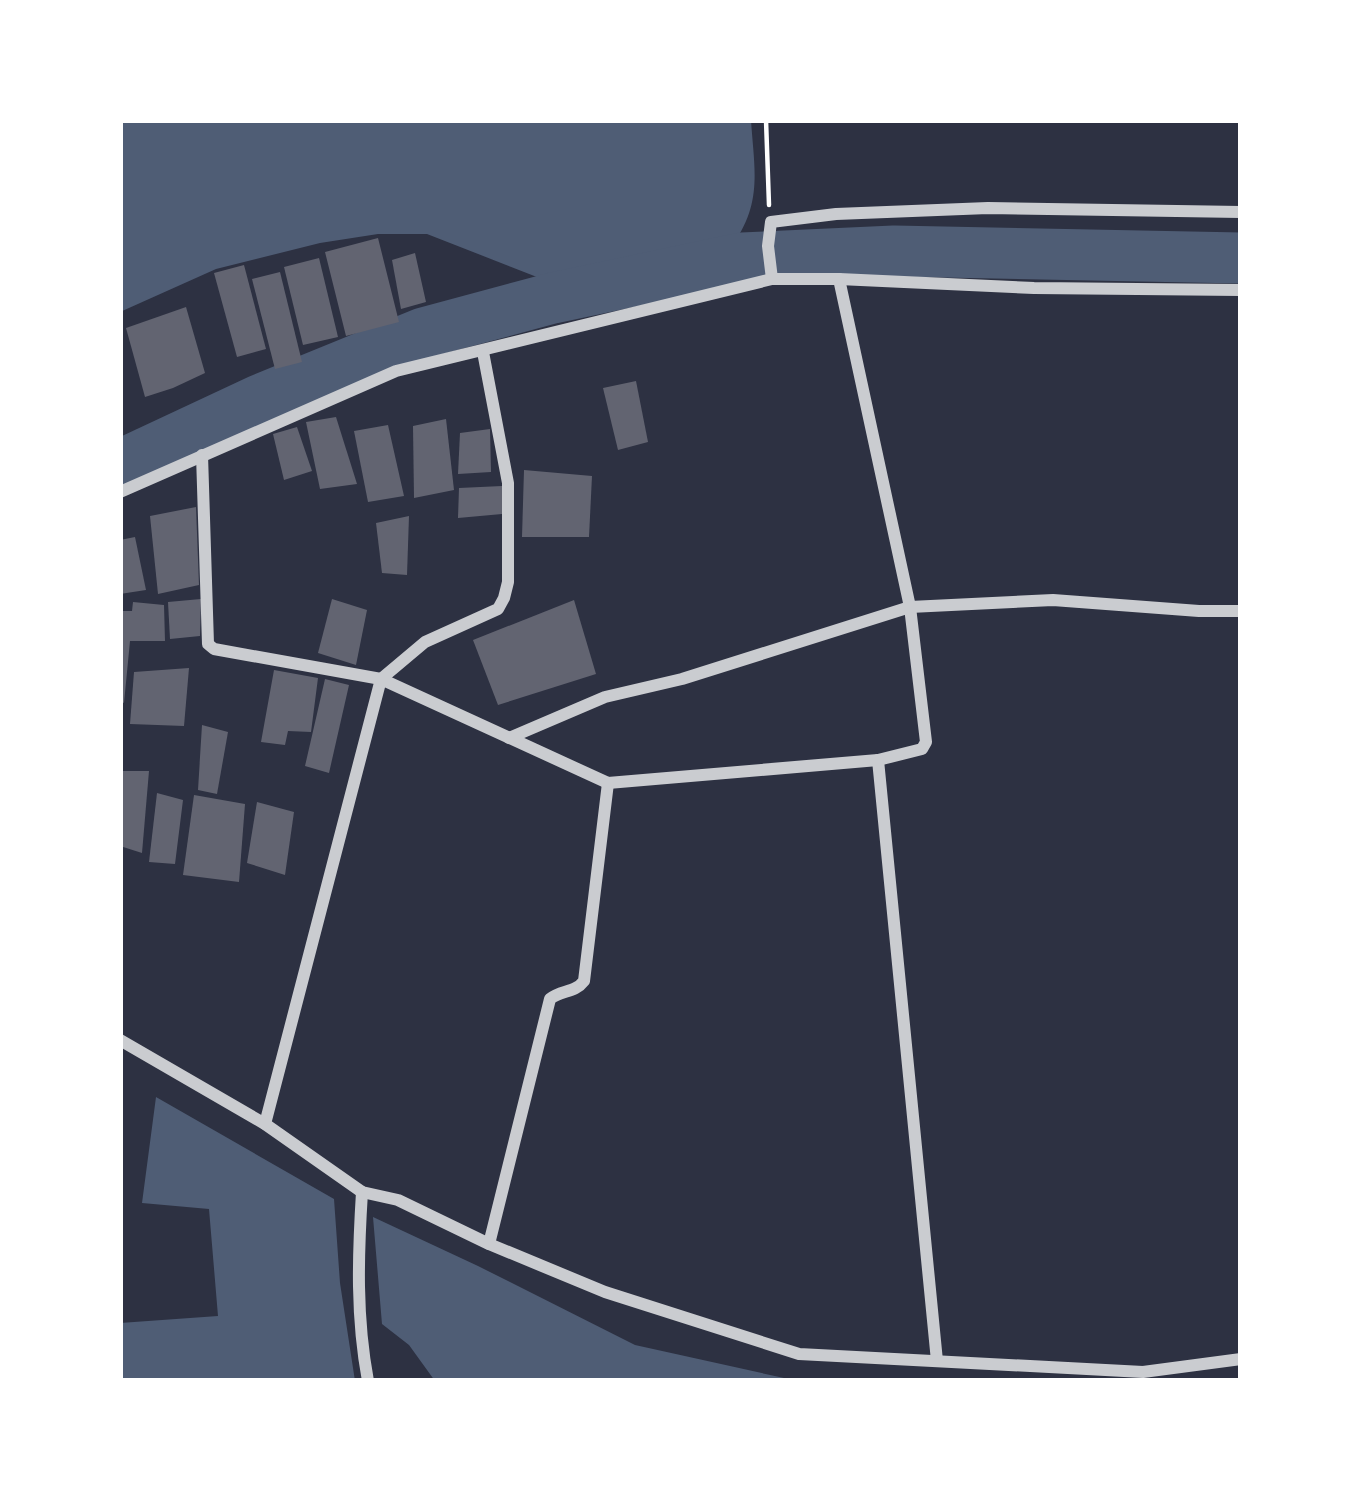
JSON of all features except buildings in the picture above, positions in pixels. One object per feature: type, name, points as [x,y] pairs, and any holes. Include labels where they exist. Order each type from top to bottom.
[{"type":"street","points":[[771,274],[770,223],[836,214],[988,208],[1241,212]]},
{"type":"street","points":[[120,492],[396,371],[771,274],[1034,288],[1241,290]]},
{"type":"street","points":[[202,455],[211,648],[381,679],[608,783],[878,760],[922,748],[926,742],[910,607],[839,279]]},
{"type":"street","points":[[265,1124],[381,679],[425,642],[499,609],[505,598],[508,483],[483,352]]},
{"type":"street","points":[[509,738],[605,697],[682,679],[910,607],[1053,600],[1241,611]]},
{"type":"street","points":[[878,760],[937,1361]]},
{"type":"street","points":[[489,1244],[550,999],[577,989],[584,981],[608,783]]},
{"type":"street","points":[[120,1040],[265,1124],[362,1192],[398,1200],[605,1292],[799,1354],[1143,1372],[1241,1359]]},
{"type":"street","points":[[362,1192],[357,1270],[368,1381]]},
{"type":"path","points":[[766,120],[770,223]]},
{"type":"water","points":[[120,120],[751,120],[753,199],[733,244],[560,286],[427,234],[378,234],[216,269],[120,312]]},
{"type":"water","points":[[156,1097],[334,1199],[340,1283],[355,1381],[120,1381],[120,1323],[218,1316],[209,1209],[142,1203]]},
{"type":"water","points":[[373,1217],[635,1345],[784,1378],[820,1381],[435,1381],[409,1345],[382,1324]]},
{"type":"waterway","points":[[120,465],[259,400],[423,333],[553,298],[742,258],[894,251],[1241,258]]}]
